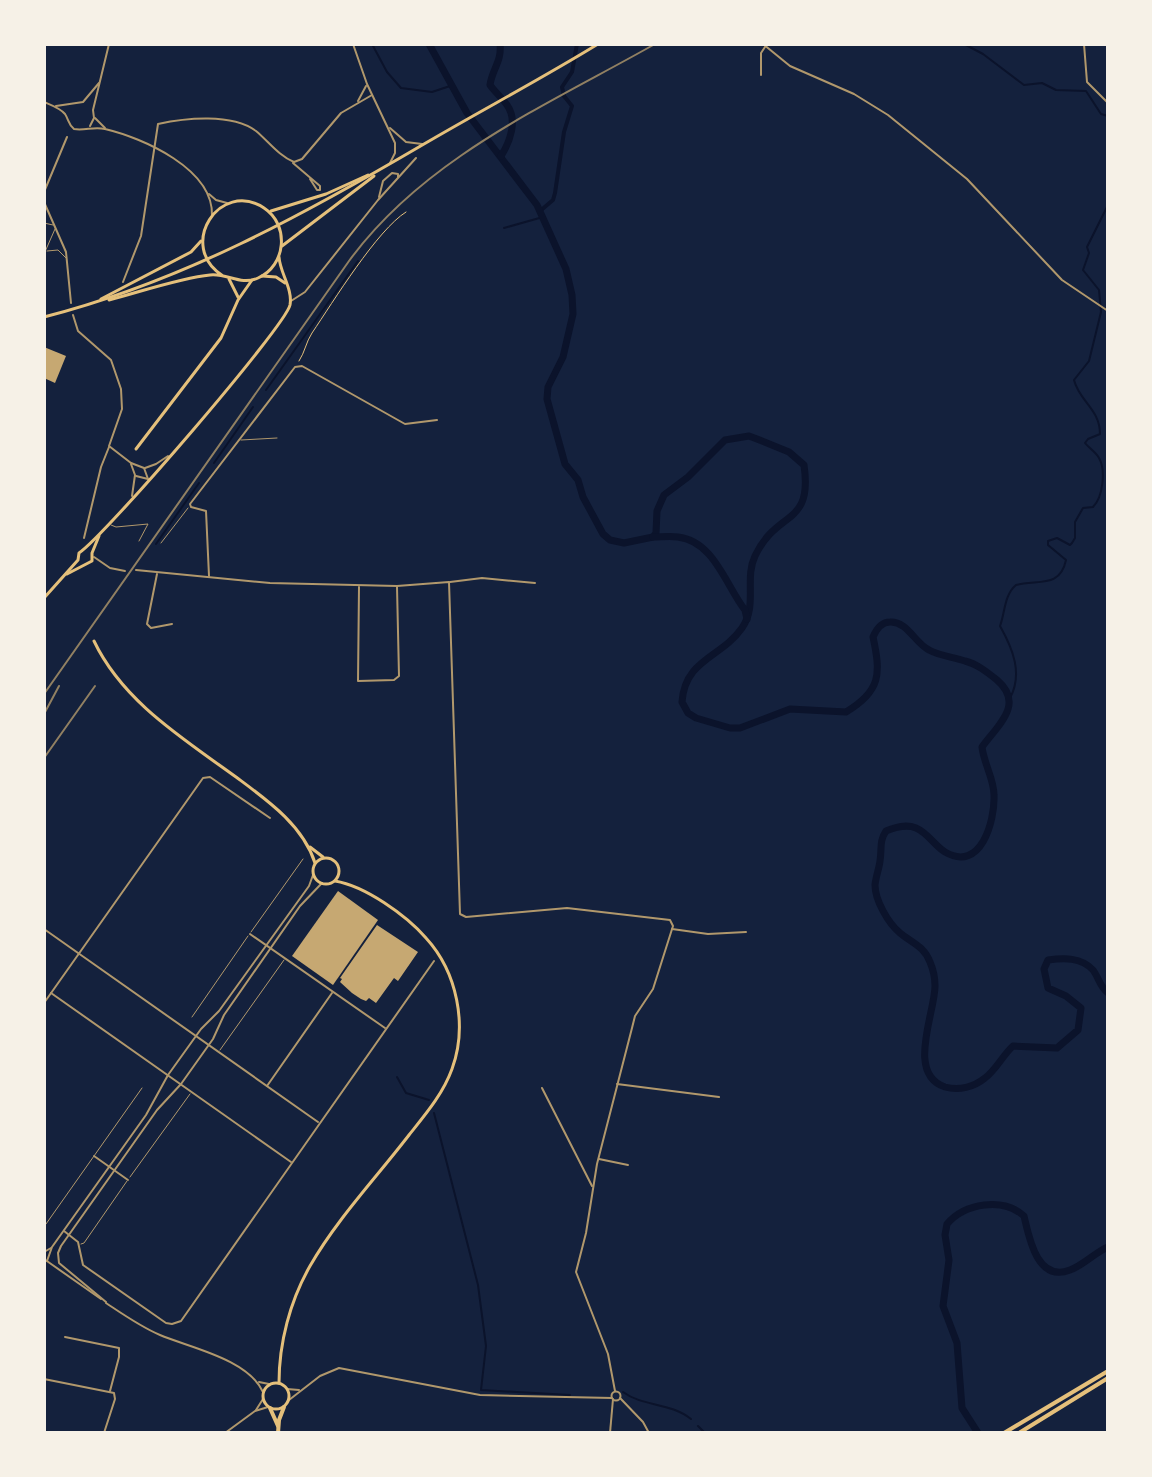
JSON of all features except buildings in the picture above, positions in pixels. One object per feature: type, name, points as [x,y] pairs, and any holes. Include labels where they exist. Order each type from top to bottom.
[{"type":"highway","points":[[1004,1433],[1108,1371]]},
{"type":"highway","points":[[1019,1433],[1106,1380]]},
{"type":"highway","points":[[278,1431],[280,1413],[284,1407]]},
{"type":"highway","points":[[269,1408],[278,1431]]},
{"type":"main road","points":[[91,305],[243,245],[331,199],[598,44]]},
{"type":"main road","points":[[269,212],[326,194],[387,167]]},
{"type":"main road","points":[[282,246],[387,167]]},
{"type":"main road","points":[[91,305],[191,252],[202,239],[212,216],[229,204],[250,202],[269,212],[280,227],[282,246],[279,257],[261,277]]},
{"type":"main road","points":[[202,239],[209,263],[223,276],[252,280],[276,277],[285,283]]},
{"type":"main road","points":[[44,598],[78,560],[79,553],[85,550],[238,377],[286,316],[289,292],[279,257]]},
{"type":"main road","points":[[44,317],[208,275],[223,276]]},
{"type":"main road","points":[[229,279],[238,300]]},
{"type":"main road","points":[[136,449],[221,338],[238,300],[252,280]]},
{"type":"main road","points":[[62,578],[92,557],[100,532]]},
{"type":"main road","points":[[85,550],[92,557]]},
{"type":"main road","points":[[78,560],[82,565]]},
{"type":"main road","points":[[94,641],[113,673],[137,701],[273,805],[304,841],[323,858],[336,862],[339,872],[353,885],[412,924],[440,955],[453,984],[459,1035],[457,1053],[445,1086],[308,1268],[287,1325],[279,1370],[274,1383],[263,1392],[263,1399],[269,1408],[284,1407],[289,1400],[287,1389],[274,1383]]},
{"type":"main road","points":[[304,841],[315,863],[313,875],[322,883],[335,881],[353,885]]},
{"type":"main road","points":[[315,863],[323,858]]},
{"type":"main road","points":[[335,881],[339,872]]},
{"type":"street","points":[[89,127],[94,117],[109,44]]},
{"type":"street","points":[[353,44],[396,150],[387,167]]},
{"type":"street","points":[[1084,44],[1087,82],[1108,103]]},
{"type":"street","points":[[761,75],[764,45],[790,66],[873,105],[967,179],[1062,280],[1106,309]]},
{"type":"street","points":[[44,102],[70,106],[83,102],[100,82]]},
{"type":"street","points":[[294,162],[302,159],[333,120],[362,96],[367,84]]},
{"type":"street","points":[[354,104],[372,95]]},
{"type":"street","points":[[83,102],[93,110]]},
{"type":"street","points":[[55,106],[73,128],[106,129],[154,148],[186,166],[216,200],[229,204]]},
{"type":"street","points":[[66,116],[70,106]]},
{"type":"street","points":[[94,117],[106,129]]},
{"type":"street","points":[[123,282],[141,236],[156,127],[160,123],[232,121],[251,128],[310,179]]},
{"type":"street","points":[[389,127],[406,142],[423,144]]},
{"type":"street","points":[[44,192],[67,137]]},
{"type":"street","points":[[290,302],[299,296],[416,158]]},
{"type":"street","points":[[370,211],[381,195],[384,179],[395,173],[398,178]]},
{"type":"street","points":[[206,191],[212,205],[212,216]]},
{"type":"street","points":[[44,202],[65,250],[71,303]]},
{"type":"street","points":[[289,292],[299,296]]},
{"type":"street","points":[[73,315],[78,331],[111,360],[121,389],[122,409],[101,467],[84,538]]},
{"type":"street","points":[[209,577],[206,511],[190,506],[295,367],[302,366],[405,424],[437,420]]},
{"type":"street","points":[[109,446],[131,463],[144,468],[168,456]]},
{"type":"street","points":[[131,463],[135,475],[132,497]]},
{"type":"street","points":[[144,468],[148,479]]},
{"type":"street","points":[[135,475],[148,479]]},
{"type":"street","points":[[92,557],[110,568],[125,571]]},
{"type":"street","points":[[136,570],[262,583],[397,586],[482,578],[535,583]]},
{"type":"street","points":[[157,572],[147,624],[151,628],[172,624]]},
{"type":"street","points":[[449,582],[460,914],[466,917],[567,908],[670,920],[672,929],[653,989],[635,1016],[592,1186],[586,1233],[576,1272],[608,1354],[615,1391],[610,1433]]},
{"type":"street","points":[[359,585],[358,681],[394,680],[399,676],[397,586]]},
{"type":"street","points":[[44,1003],[203,778],[210,777],[270,818]]},
{"type":"street","points":[[46,1260],[52,1247],[153,1105],[168,1075],[195,1036],[219,1011],[309,886],[313,875]]},
{"type":"street","points":[[46,1260],[58,1253],[157,1110],[181,1084],[270,948],[300,906],[322,883]]},
{"type":"street","points":[[44,929],[320,1123]]},
{"type":"street","points":[[672,929],[708,934],[746,932]]},
{"type":"street","points":[[250,934],[386,1029]]},
{"type":"street","points":[[64,1231],[78,1245],[83,1265],[161,1319],[175,1323],[183,1318],[434,961]]},
{"type":"street","points":[[267,1086],[333,992]]},
{"type":"street","points":[[51,993],[292,1162]]},
{"type":"street","points":[[617,1084],[719,1097]]},
{"type":"street","points":[[542,1088],[592,1186]]},
{"type":"street","points":[[94,1156],[128,1180]]},
{"type":"street","points":[[599,1159],[628,1165]]},
{"type":"street","points":[[44,1252],[52,1247]]},
{"type":"street","points":[[58,1253],[63,1268],[106,1302]]},
{"type":"street","points":[[46,1260],[162,1336],[229,1361],[254,1380],[263,1392]]},
{"type":"street","points":[[65,1337],[119,1348],[110,1392]]},
{"type":"street","points":[[289,1400],[325,1373],[339,1368],[480,1395],[620,1398]]},
{"type":"street","points":[[44,1379],[116,1395],[104,1433]]},
{"type":"street","points":[[254,1380],[274,1383]]},
{"type":"street","points":[[287,1389],[300,1390]]},
{"type":"street","points":[[615,1391],[619,1392],[620,1398],[649,1433]]},
{"type":"street","points":[[225,1433],[255,1411],[263,1399]]},
{"type":"street","points":[[255,1411],[269,1408]]},
{"type":"lane","points":[[44,223],[55,227],[44,253]]},
{"type":"lane","points":[[44,253],[57,249],[66,259]]},
{"type":"lane","points":[[239,440],[277,438]]},
{"type":"lane","points":[[161,543],[190,506]]},
{"type":"lane","points":[[109,523],[116,527],[148,524],[139,541]]},
{"type":"lane","points":[[192,1017],[303,859]]},
{"type":"lane","points":[[219,1052],[285,958]]},
{"type":"lane","points":[[46,1224],[142,1088]]},
{"type":"lane","points":[[78,1245],[84,1243],[191,1091]]},
{"type":"path","points":[[295,367],[313,332],[348,282],[384,233],[406,212]]},
{"type":"waterway","points":[[372,44],[387,72],[401,88],[432,92],[453,85]]},
{"type":"waterway","points":[[429,44],[467,113],[537,205],[566,269],[573,314],[563,357],[548,387],[547,399],[565,464],[578,480],[583,497],[603,534],[610,540],[624,543],[653,537],[657,511],[664,495],[688,477],[725,440],[749,436],[789,452],[804,465],[805,485],[798,509],[773,531],[755,556],[747,619],[734,638],[690,677],[682,702],[688,713],[730,728],[740,728],[790,709],[846,712],[872,689],[877,671],[873,637],[877,629],[887,622],[901,625],[929,650],[978,666],[1005,689],[1009,698],[1006,714],[982,747],[992,783],[994,806],[988,830],[977,850],[968,856],[957,857],[945,852],[920,830],[908,826],[886,831],[882,842],[875,885],[880,904],[895,929],[924,952],[934,974],[934,998],[925,1042],[927,1070],[933,1080],[950,1088],[971,1086],[989,1075],[1013,1046],[1057,1048],[1078,1030],[1081,1008],[1066,996],[1048,988],[1044,969],[1048,960],[1066,959],[1083,963],[1093,970],[1108,993]]},
{"type":"waterway","points":[[500,44],[500,56],[490,85],[507,105],[512,117],[510,138],[501,156]]},
{"type":"waterway","points":[[540,211],[553,200],[555,193],[564,132],[572,106],[564,96],[562,87],[572,72],[577,44]]},
{"type":"waterway","points":[[964,44],[983,54],[1024,85],[1042,83],[1056,90],[1086,91],[1101,114],[1108,116]]},
{"type":"waterway","points":[[1010,698],[1016,680],[1015,662],[1000,626],[1009,594],[1016,585],[1047,581],[1059,575],[1066,560],[1048,545],[1048,541],[1057,538],[1070,545],[1075,538],[1075,522],[1083,508],[1093,507],[1101,490],[1101,463],[1085,443],[1100,434],[1099,425],[1074,380],[1089,361],[1101,312],[1099,290],[1083,270],[1089,253],[1087,247],[1108,205]]},
{"type":"waterway","points":[[504,228],[543,217]]},
{"type":"waterway","points":[[266,390],[358,261]]},
{"type":"waterway","points":[[214,463],[253,407]]},
{"type":"waterway","points":[[156,544],[199,483]]},
{"type":"waterway","points":[[653,537],[678,537],[701,547],[718,566],[745,610],[747,619]]},
{"type":"waterway","points":[[397,1077],[406,1093],[429,1100]]},
{"type":"waterway","points":[[434,1113],[478,1285],[486,1346],[481,1390],[570,1395]]},
{"type":"waterway","points":[[978,1433],[962,1408],[957,1343],[943,1306],[949,1260],[945,1235],[947,1224],[974,1207],[1006,1206],[1024,1216],[1032,1246],[1042,1264],[1059,1272],[1075,1268],[1108,1247]]},
{"type":"waterway","points":[[623,1392],[691,1419]]},
{"type":"waterway","points":[[698,1426],[705,1433]]},
{"type":"railway","points":[[44,694],[349,261],[379,225],[413,192],[450,163],[530,112],[655,44]]},
{"type":"railway","points":[[44,714],[59,686]]},
{"type":"railway","points":[[44,758],[95,686]]}]
